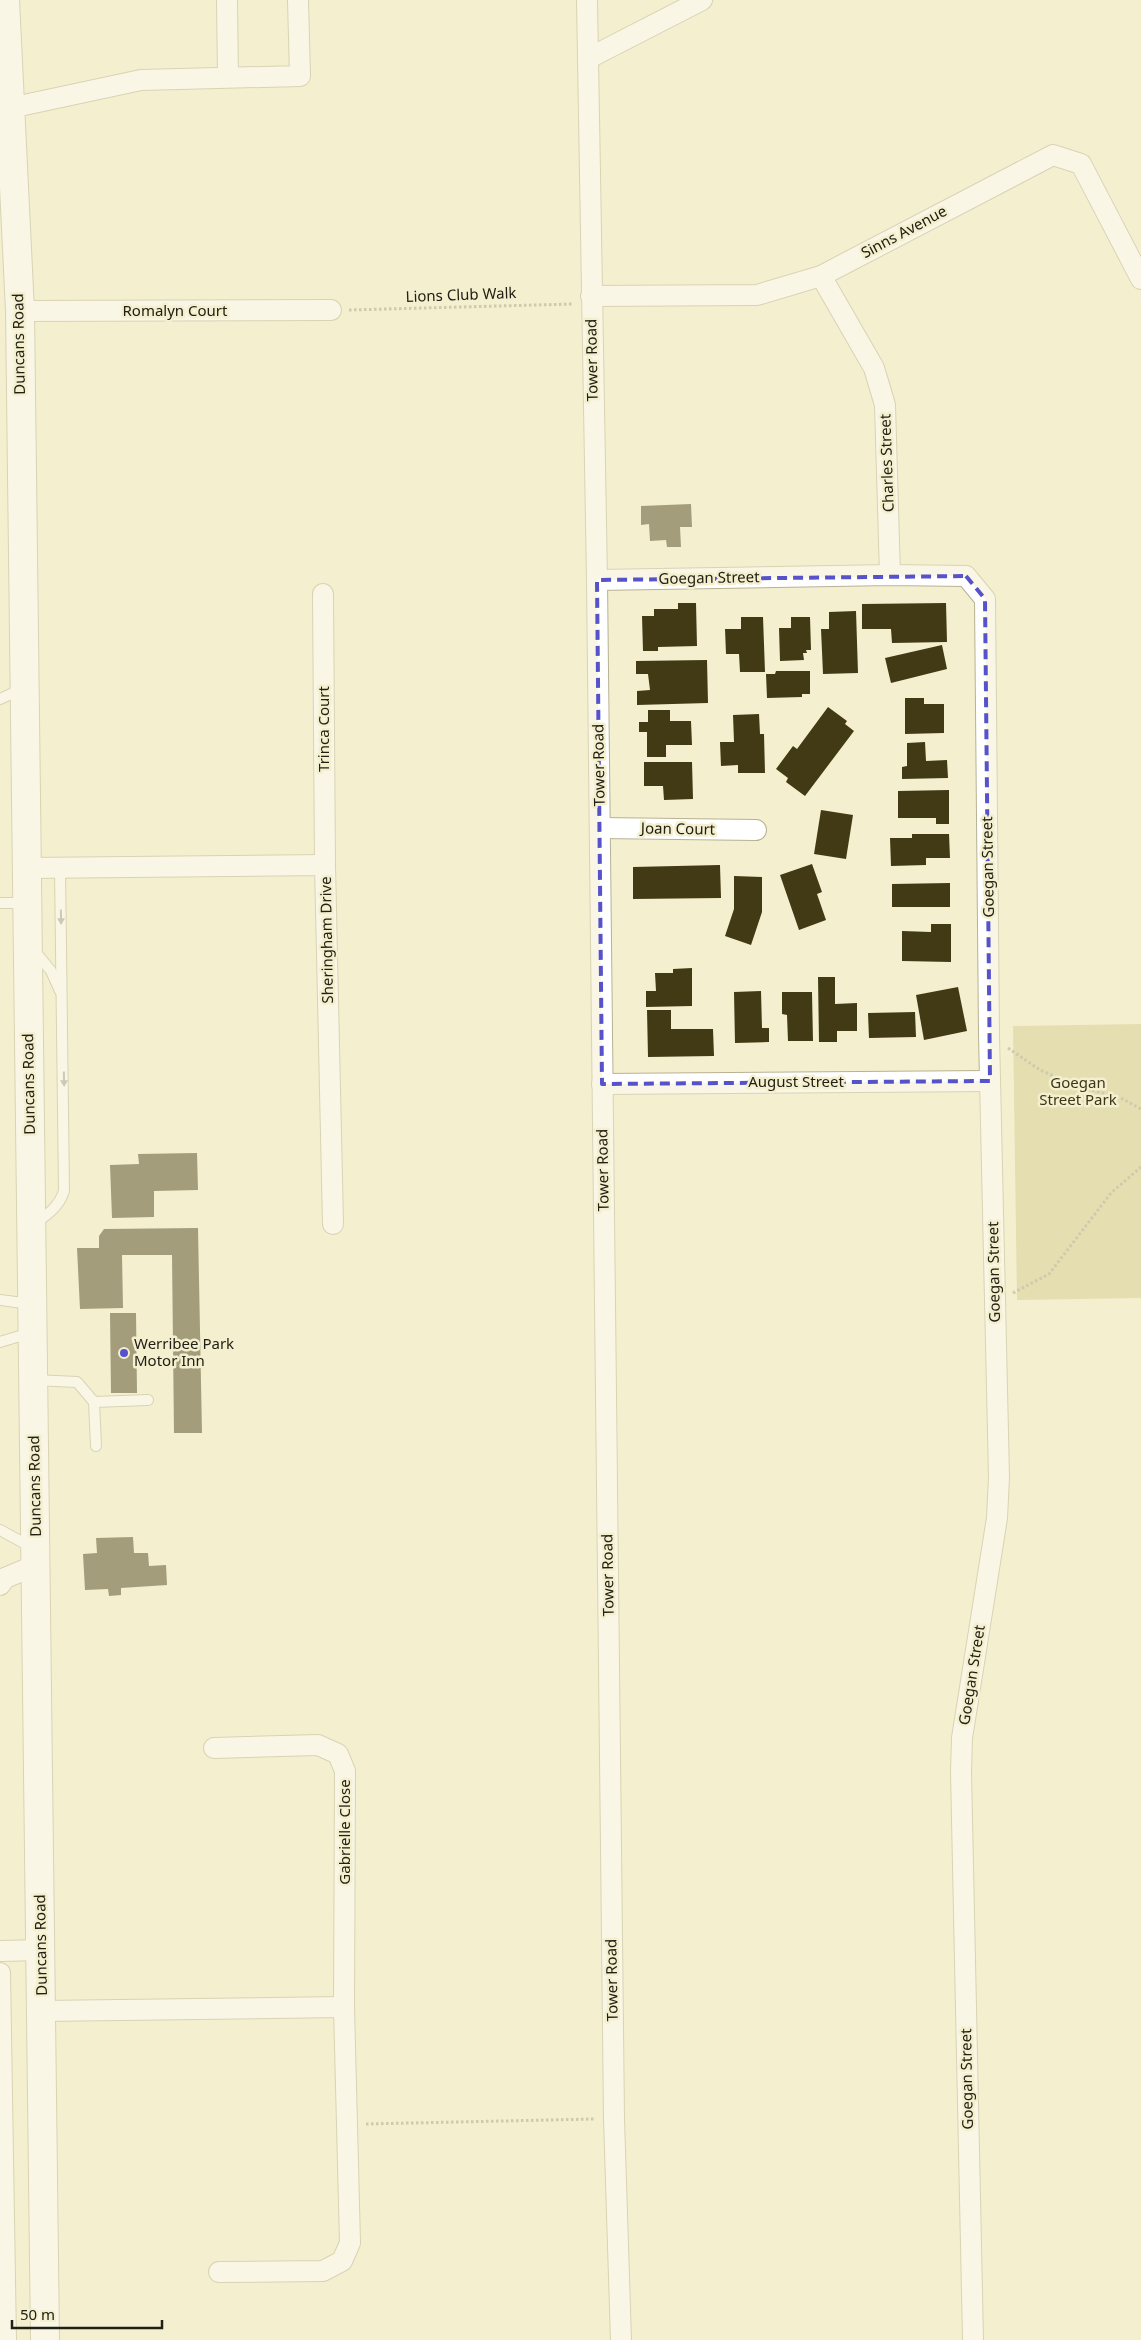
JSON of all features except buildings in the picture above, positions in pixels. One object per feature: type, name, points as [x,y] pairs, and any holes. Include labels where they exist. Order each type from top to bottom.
[{"type":"main road","name":"Duncans Road","points":[[5,0],[4,59],[10,108],[20,311],[45,2340]]},
{"type":"street","points":[[228,0],[228,77]]},
{"type":"street","points":[[10,108],[141,80],[300,76],[298,0]]},
{"type":"street","name":"Tower Road","points":[[587,0],[597,580],[614,2119],[621,2340]]},
{"type":"street","points":[[589,58],[702,0]]},
{"type":"street","name":"Sinns Avenue","points":[[591,300],[757,295],[821,276],[1053,155],[1081,164],[1141,279]]},
{"type":"street","name":"Charles Street","points":[[821,276],[874,368],[885,405],[890,575]]},
{"type":"street","name":"Romalyn Court","points":[[20,311],[331,310]]},
{"type":"street","name":"Goegan Street","points":[[597,580],[890,575],[966,576],[985,599],[989,1035],[999,1477],[997,1518],[962,1738],[961,1771],[973,2340]]},
{"type":"street","name":"Trinca Court","points":[[323,594],[325,865]]},
{"type":"street","name":"Joan Court","points":[[600,828],[756,830]]},
{"type":"street","name":"Sheringham Drive","points":[[27,868],[325,865],[333,1224]]},
{"type":"street","name":"August Street","points":[[602,1084],[990,1081]]},
{"type":"street","points":[[0,1585],[5,1578],[36,1558]]},
{"type":"street","name":"Gabrielle Close","points":[[214,1748],[318,1745],[338,1754],[345,1771],[345,2124],[350,2243],[342,2261],[323,2271],[219,2272]]},
{"type":"street","points":[[0,1951],[41,1950]]},
{"type":"street","points":[[0,1973],[6,2340]]},
{"type":"street","points":[[42,2011],[344,2007]]},
{"type":"lane","points":[[0,699],[24,688]]},
{"type":"lane","points":[[31,1226],[55,1208],[62,1200],[64,1192],[60,868]]},
{"type":"lane","points":[[0,903],[27,903]]},
{"type":"lane","points":[[28,942],[51,971],[62,1000]]},
{"type":"lane","points":[[0,1300],[32,1304]]},
{"type":"lane","points":[[0,1342],[33,1332]]},
{"type":"lane","points":[[34,1380],[77,1382],[94,1402],[96,1446]]},
{"type":"lane","points":[[94,1402],[148,1400]]},
{"type":"lane","name":"Duncans Road","points":[[0,1530],[36,1558]]},
{"type":"path","name":"Lions Club Walk","points":[[331,310],[591,300]]},
{"type":"path","points":[[989,1035],[1040,1070],[1079,1088],[1119,1097],[1141,1109]]},
{"type":"path","points":[[994,1301],[1030,1286],[1048,1274],[1111,1193],[1141,1167]]},
{"type":"path","points":[[345,2124],[614,2119]]},
{"type":"highlighted area","points":[[966,576],[985,599],[990,1081],[602,1084],[597,580]]},
{"type":"green space","name":"Goegan Street Park","points":[[1141,1024],[1141,1298],[1017,1300],[1013,1026]]},
{"type":"place","name":"Werribee Park Motor Inn","points":[[124,1353]]}]
